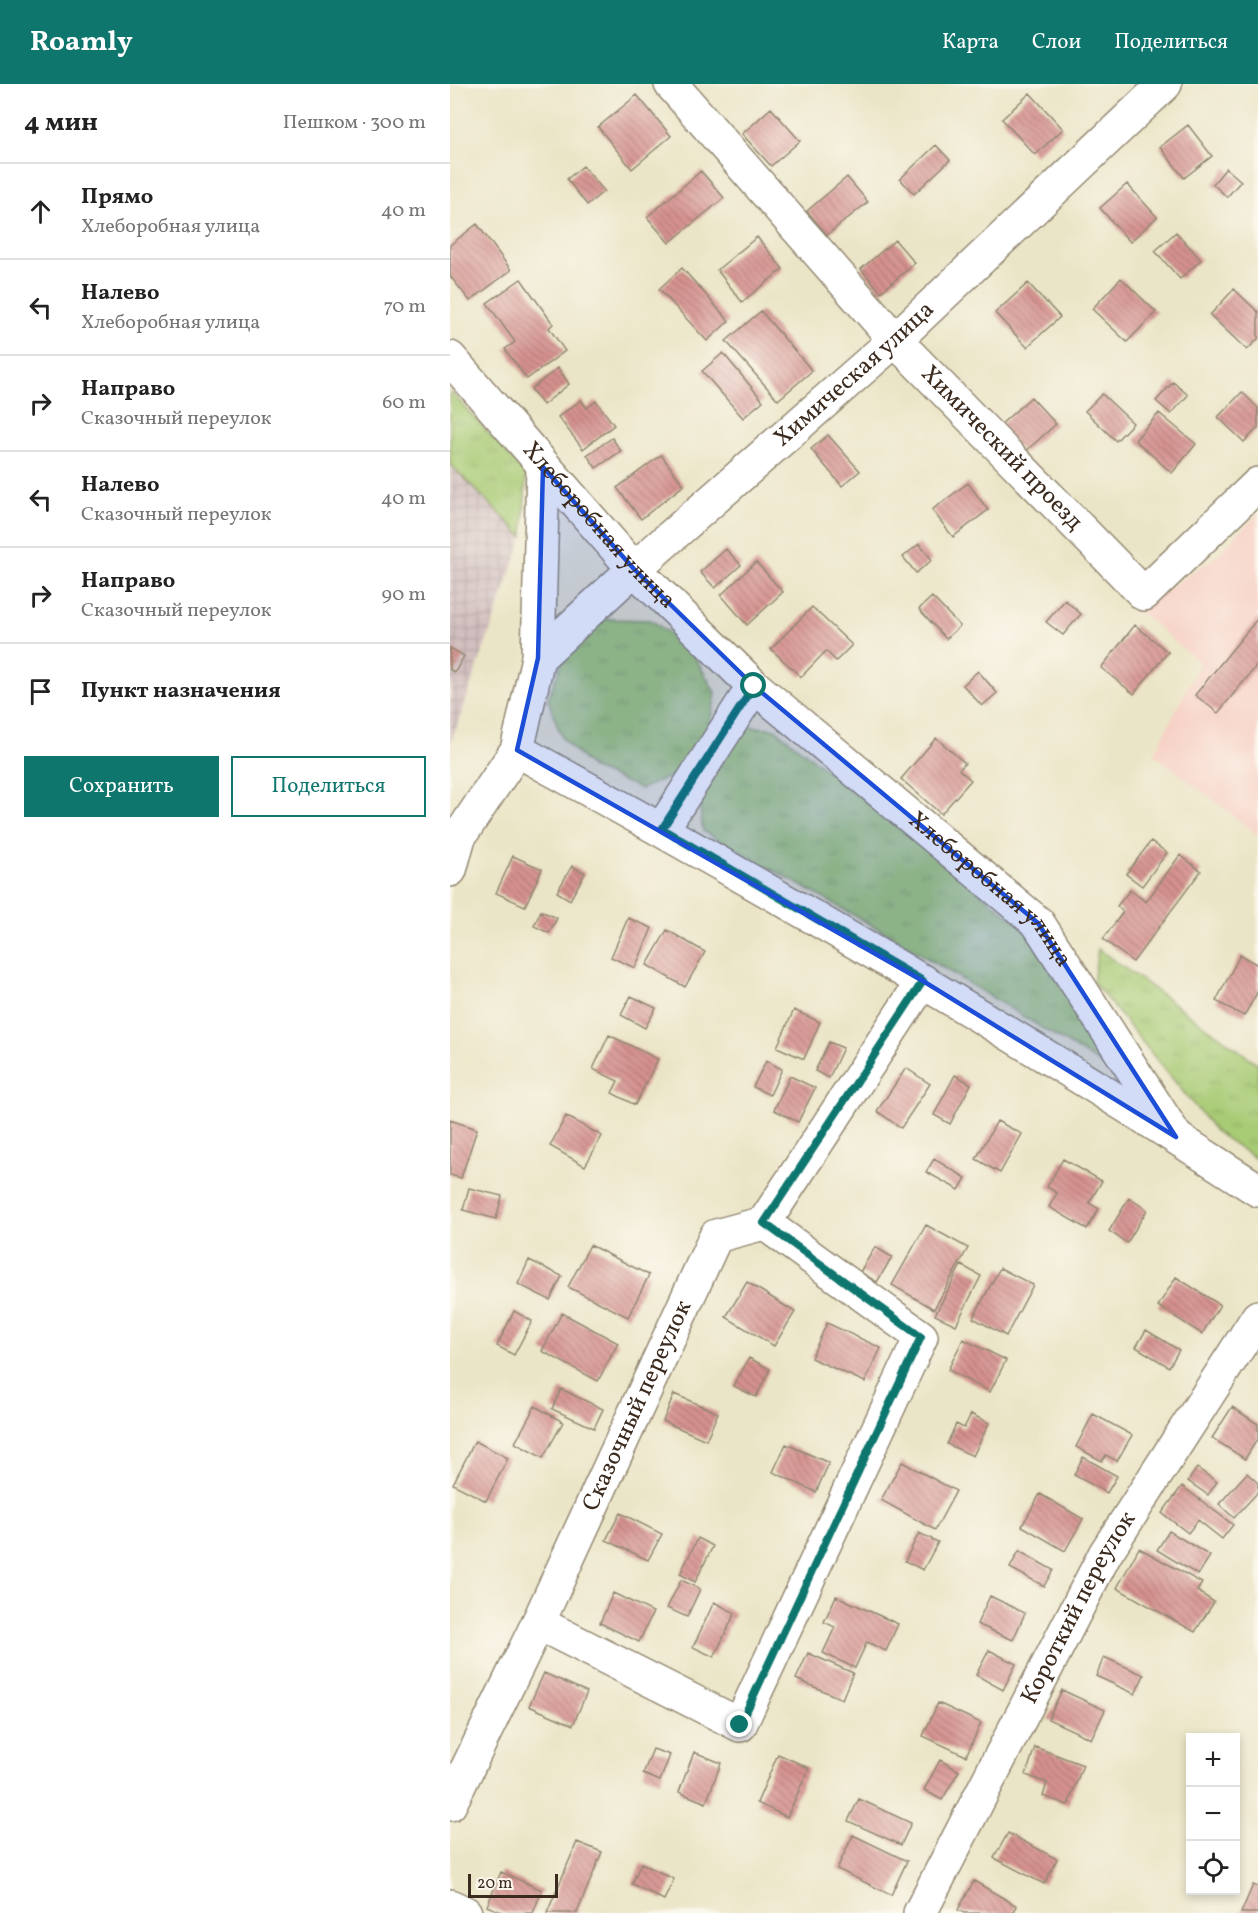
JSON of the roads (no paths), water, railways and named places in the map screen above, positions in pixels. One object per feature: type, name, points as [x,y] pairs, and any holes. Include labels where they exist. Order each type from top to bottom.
[{"type":"street","name":"Химический проезд","points":[[671,84],[895,340],[1144,594],[1258,484]]},
{"type":"street","name":"Химическая улица","points":[[538,658],[634,569],[895,340],[1165,84]]},
{"type":"street","name":"Хлеборобная улица","points":[[450,358],[634,569],[754,686],[1038,923],[1176,1137]]},
{"type":"street","points":[[450,870],[459,837],[517,750],[538,658],[543,467]]},
{"type":"street","points":[[662,829],[754,686]]},
{"type":"street","name":"Хлеборобная улица","points":[[517,750],[662,829],[923,981],[1258,1190]]},
{"type":"street","points":[[538,1623],[740,1725],[921,1337],[764,1223],[923,981]]},
{"type":"street","name":"Сказочный переулок","points":[[450,1804],[538,1623],[716,1236],[764,1223]]},
{"type":"street","name":"Короткий переулок","points":[[920,1913],[1105,1554],[1258,1317]]},
{"type":"street","points":[[450,1906],[465,1913]]}]
